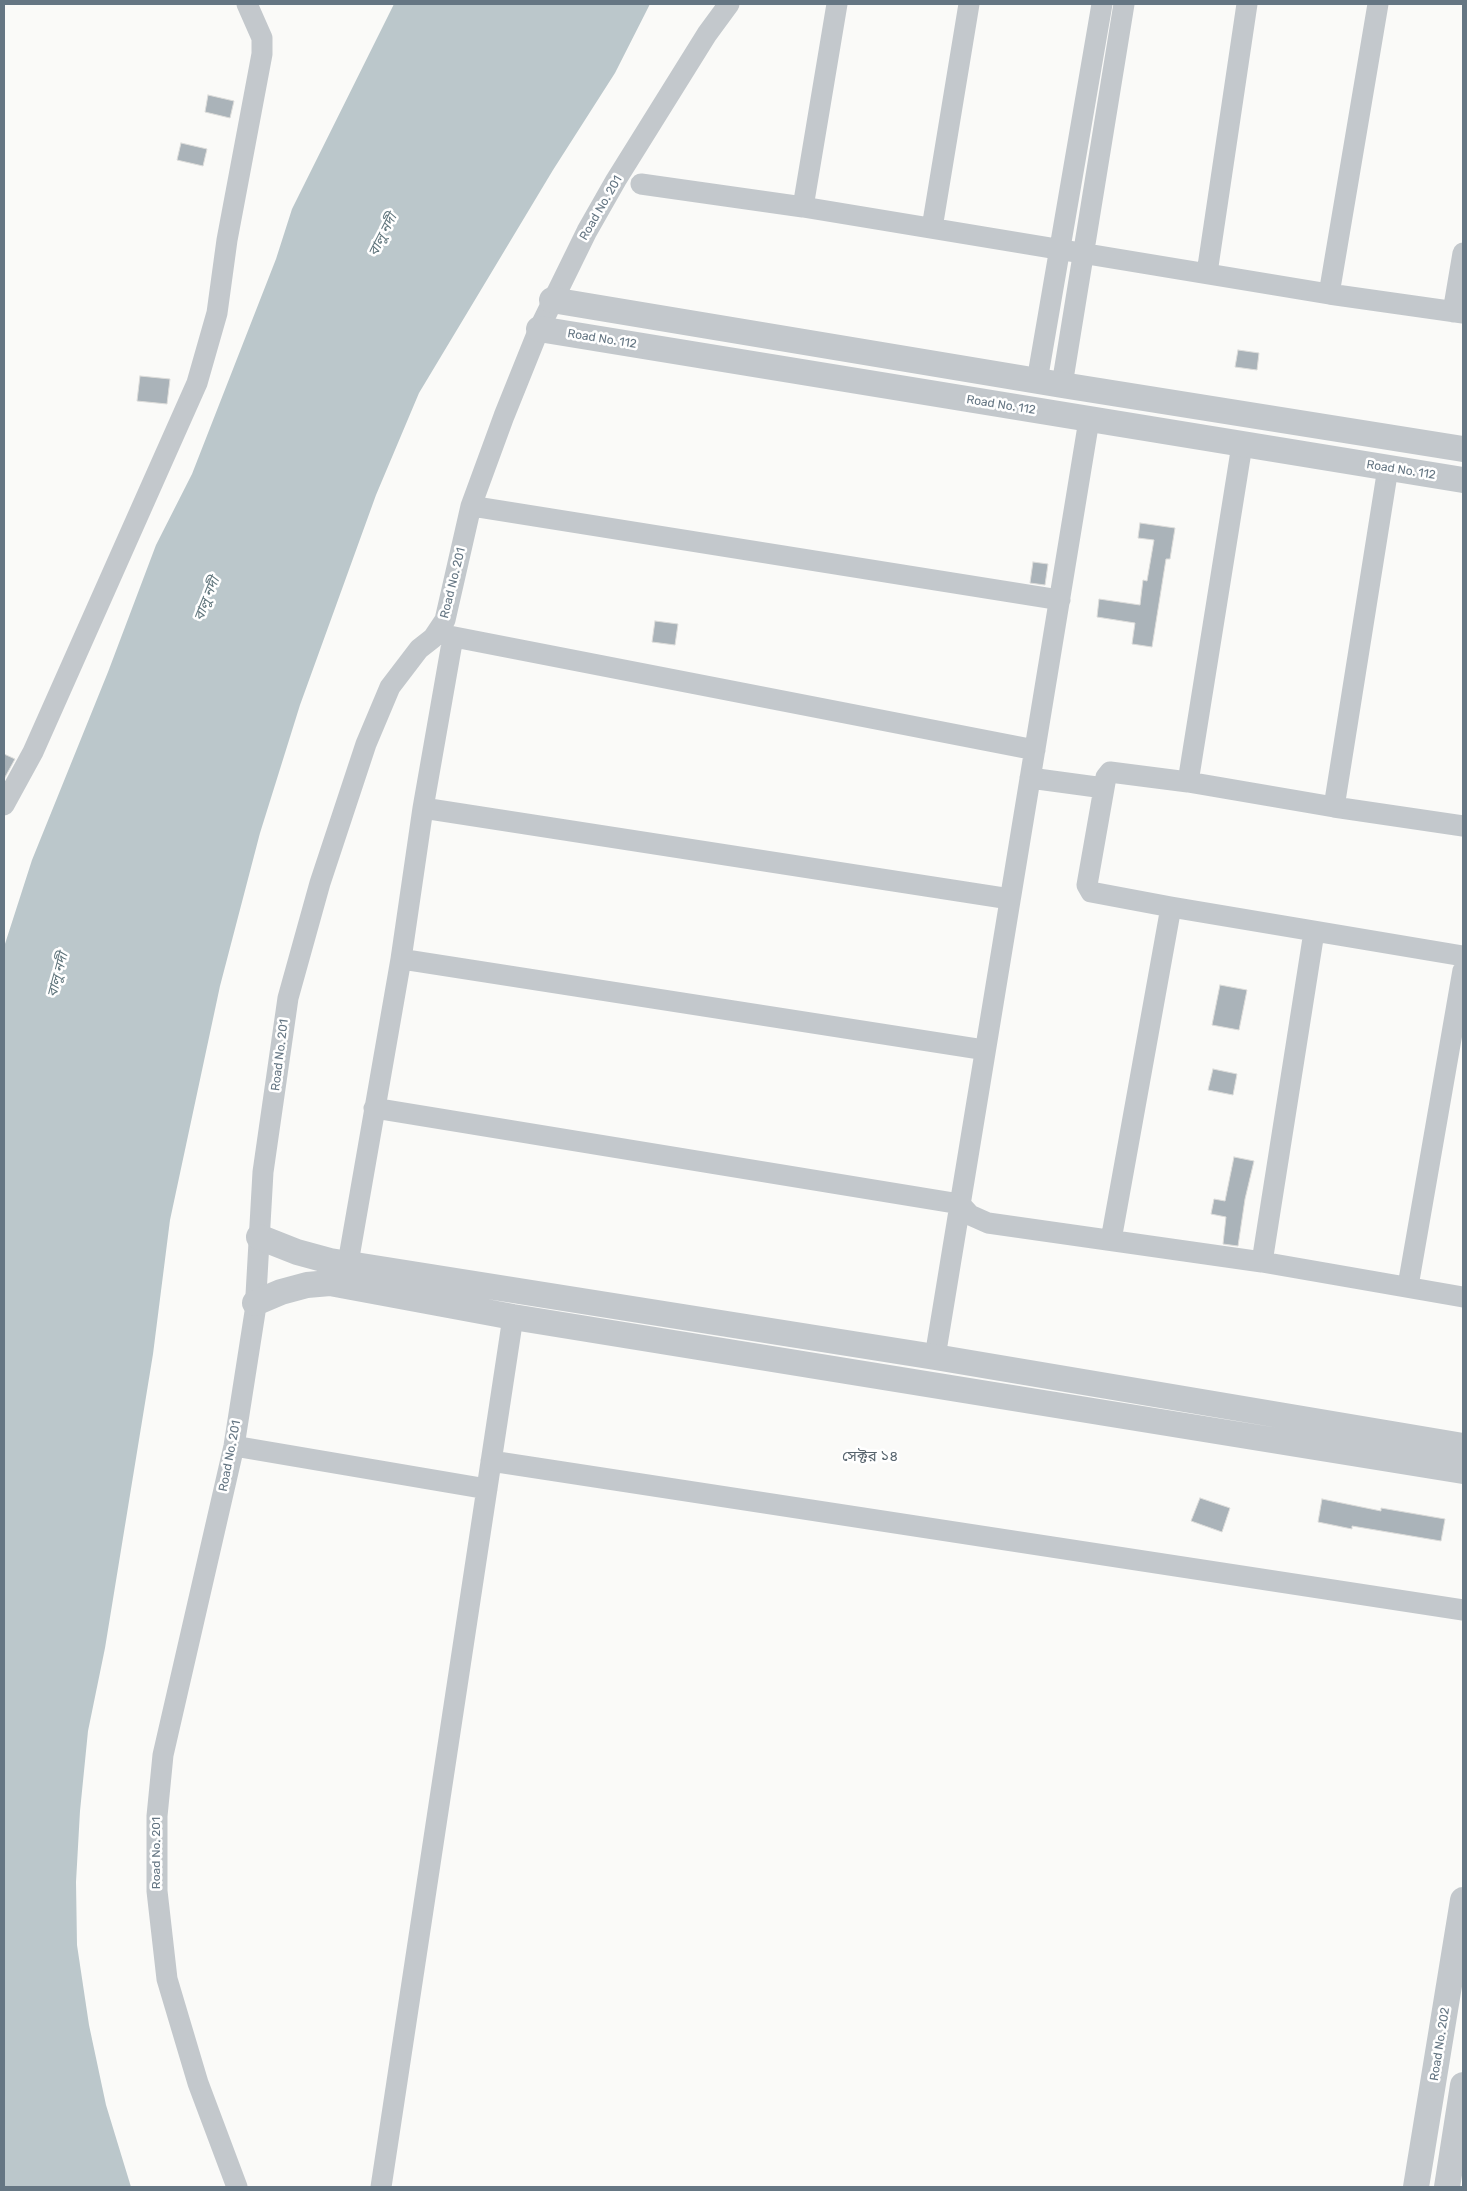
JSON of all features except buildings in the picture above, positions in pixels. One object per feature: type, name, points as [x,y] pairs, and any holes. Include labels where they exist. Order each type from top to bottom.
[{"type":"street","points":[[4,804],[33,752],[197,383],[217,313],[227,240],[262,54],[262,38],[247,4]]},
{"type":"street","name":"Road No. 201","points":[[237,2187],[198,2083],[167,1979],[157,1891],[157,1816],[164,1755],[234,1446],[255,1303],[263,1172],[288,998],[320,883],[366,744],[390,686],[419,648],[445,635],[445,620],[471,506],[504,416],[552,300],[587,231],[628,159],[707,34],[729,4]]},
{"type":"street","points":[[803,207],[837,4]]},
{"type":"street","points":[[932,228],[969,4]]},
{"type":"street","points":[[1037,381],[1058,248],[1102,4]]},
{"type":"street","points":[[1062,385],[1124,4]]},
{"type":"street","points":[[1207,273],[1247,4]]},
{"type":"street","points":[[1329,294],[1378,4]]},
{"type":"street","points":[[641,184],[803,207],[1329,294],[1458,312],[1463,253]]},
{"type":"street","points":[[552,300],[1037,381],[1463,449]]},
{"type":"street","name":"Road No. 112","points":[[540,328],[1089,420],[1463,480]]},
{"type":"street","points":[[935,1357],[1094,390]]},
{"type":"street","points":[[1188,782],[1242,445]]},
{"type":"street","points":[[1334,807],[1388,468]]},
{"type":"street","points":[[471,506],[1060,600]]},
{"type":"street","points":[[348,1263],[401,959],[445,635],[1035,750]]},
{"type":"street","points":[[1463,826],[1334,807],[1188,782],[1110,772],[1106,777],[1087,885],[1091,892],[1171,908],[1463,956]]},
{"type":"street","points":[[1030,778],[1104,788]]},
{"type":"street","points":[[423,808],[1010,899]]},
{"type":"street","points":[[1112,1240],[1171,908]]},
{"type":"street","points":[[1262,1262],[1314,932]]},
{"type":"street","points":[[401,959],[986,1050]]},
{"type":"street","points":[[1408,1286],[1463,970]]},
{"type":"street","points":[[374,1108],[960,1204],[970,1215],[988,1223],[1262,1262],[1463,1297]]},
{"type":"street","points":[[259,1237],[297,1252],[330,1261],[935,1357],[1463,1446]]},
{"type":"street","points":[[255,1303],[298,1287],[330,1283],[513,1317],[1463,1471]]},
{"type":"street","points":[[382,2187],[513,1317]]},
{"type":"street","points":[[234,1446],[487,1489]]},
{"type":"street","points":[[491,1461],[1463,1610]]},
{"type":"street","name":"Road No. 202","points":[[1416,2187],[1463,1900]]},
{"type":"street","points":[[1447,2187],[1463,2085]]},
{"type":"water","name":"বালু নদী","points":[[394,4],[650,4],[615,73],[553,170],[419,393],[376,495],[300,705],[260,833],[220,986],[170,1220],[153,1354],[105,1648],[88,1731],[80,1811],[76,1882],[77,1945],[89,2025],[106,2105],[131,2187],[4,2187],[4,947],[32,860],[108,672],[156,545],[192,474],[276,259],[292,209]]},
{"type":"district","name":"সেক্টর ১৪","points":[[870,1457]]}]
